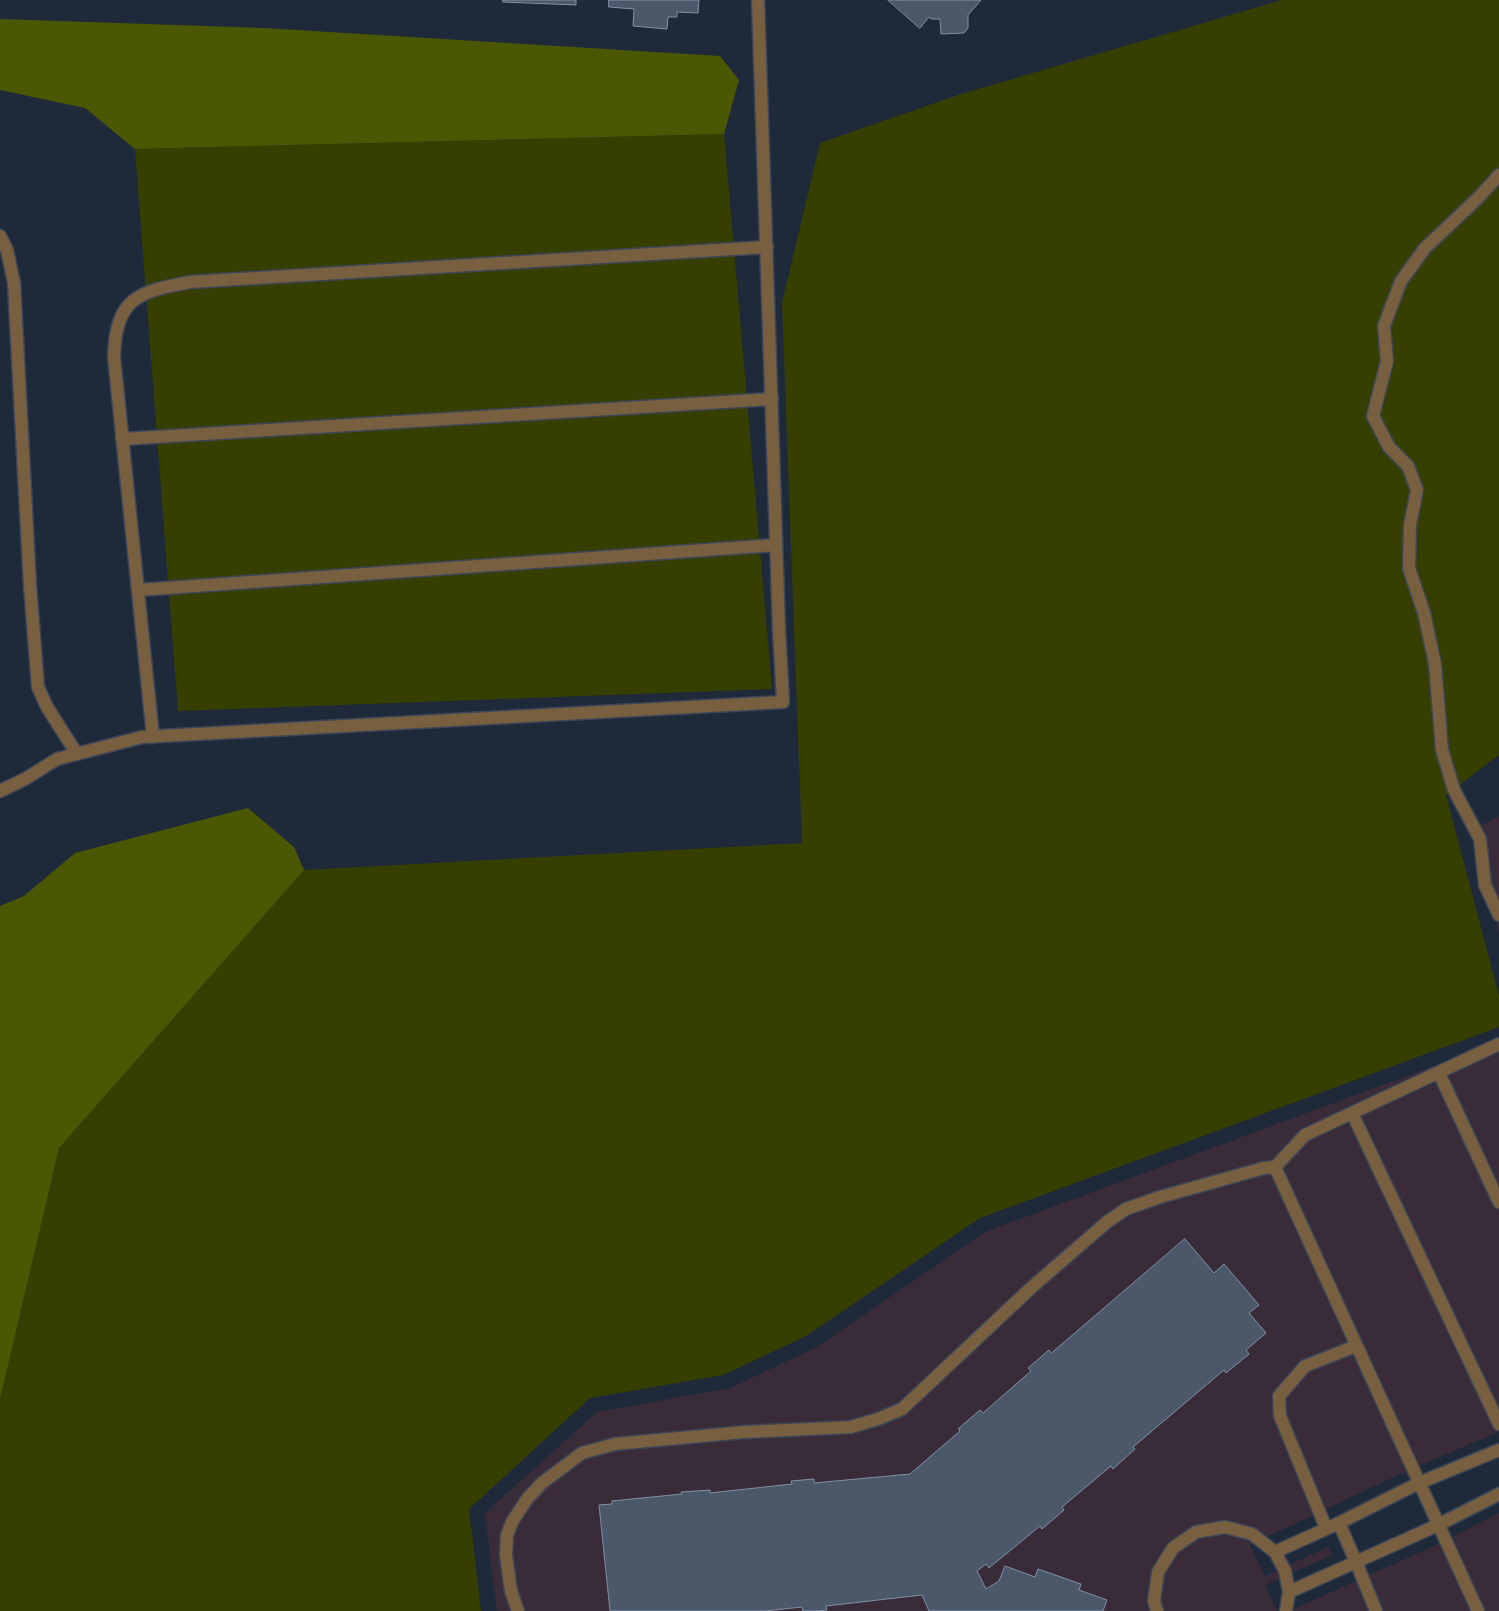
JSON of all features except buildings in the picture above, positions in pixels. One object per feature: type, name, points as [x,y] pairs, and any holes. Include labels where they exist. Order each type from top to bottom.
[{"type":"street","points":[[0,791],[56,759],[142,737],[783,702],[758,0]]},
{"type":"street","points":[[1499,175],[1426,248],[1401,281],[1384,326],[1387,361],[1373,416],[1389,447],[1408,466],[1417,490],[1410,525],[1409,568],[1424,613],[1435,664],[1442,750],[1454,790],[1480,839],[1485,885],[1499,915]]},
{"type":"street","points":[[0,236],[7,250],[14,283],[30,586],[38,687],[47,707],[77,754]]},
{"type":"street","points":[[153,737],[114,357],[115,337],[122,315],[140,295],[158,288],[190,282],[767,247]]},
{"type":"street","points":[[122,439],[772,399]]},
{"type":"street","points":[[138,590],[776,545]]},
{"type":"street","points":[[518,1611],[511,1591],[506,1555],[508,1535],[512,1522],[527,1499],[542,1483],[582,1453],[615,1444],[744,1432],[851,1427],[878,1420],[902,1409],[1032,1287],[1107,1222],[1126,1209],[1160,1197],[1264,1168],[1275,1167],[1305,1135],[1499,1044]]},
{"type":"street","points":[[1439,1073],[1499,1202]]},
{"type":"street","points":[[1352,1114],[1499,1424]]},
{"type":"street","points":[[1275,1167],[1478,1611]]},
{"type":"street","points":[[1326,1528],[1280,1416],[1279,1396],[1305,1366],[1356,1346]]},
{"type":"street","points":[[1275,1552],[1419,1484],[1499,1450]]},
{"type":"street","points":[[1289,1592],[1438,1525],[1499,1494]]},
{"type":"street","points":[[1339,1523],[1376,1611]]},
{"type":"street","points":[[1157,1611],[1154,1601],[1158,1572],[1173,1548],[1196,1532],[1224,1527],[1252,1534],[1275,1552],[1285,1571],[1289,1592],[1286,1611]]},
{"type":"shaded area","points":[[1499,816],[1499,933],[1472,830]]},
{"type":"shaded area","points":[[1499,1042],[1499,1432],[1411,1469],[1250,1545],[1265,1576],[1328,1547],[1332,1555],[1265,1585],[1277,1611],[497,1611],[485,1513],[597,1412],[730,1388],[815,1348],[987,1231]]},
{"type":"shaded area","points":[[1499,1513],[1499,1611],[1289,1611],[1445,1541]]},
{"type":"green space","points":[[1282,0],[1499,0],[1499,755],[1446,795],[1499,996],[1499,1027],[980,1218],[806,1336],[723,1375],[590,1398],[469,1509],[481,1611],[0,1611],[0,1399],[59,1148],[304,870],[802,843],[782,303],[820,143],[958,95]]},
{"type":"green space","points":[[0,19],[264,28],[720,56],[739,80],[724,134],[135,149],[85,108],[0,90]]},
{"type":"green space","points":[[724,134],[772,689],[178,711],[135,149]]},
{"type":"green space","points":[[248,808],[294,847],[304,870],[59,1148],[0,1399],[0,906],[24,896],[75,853]]}]
